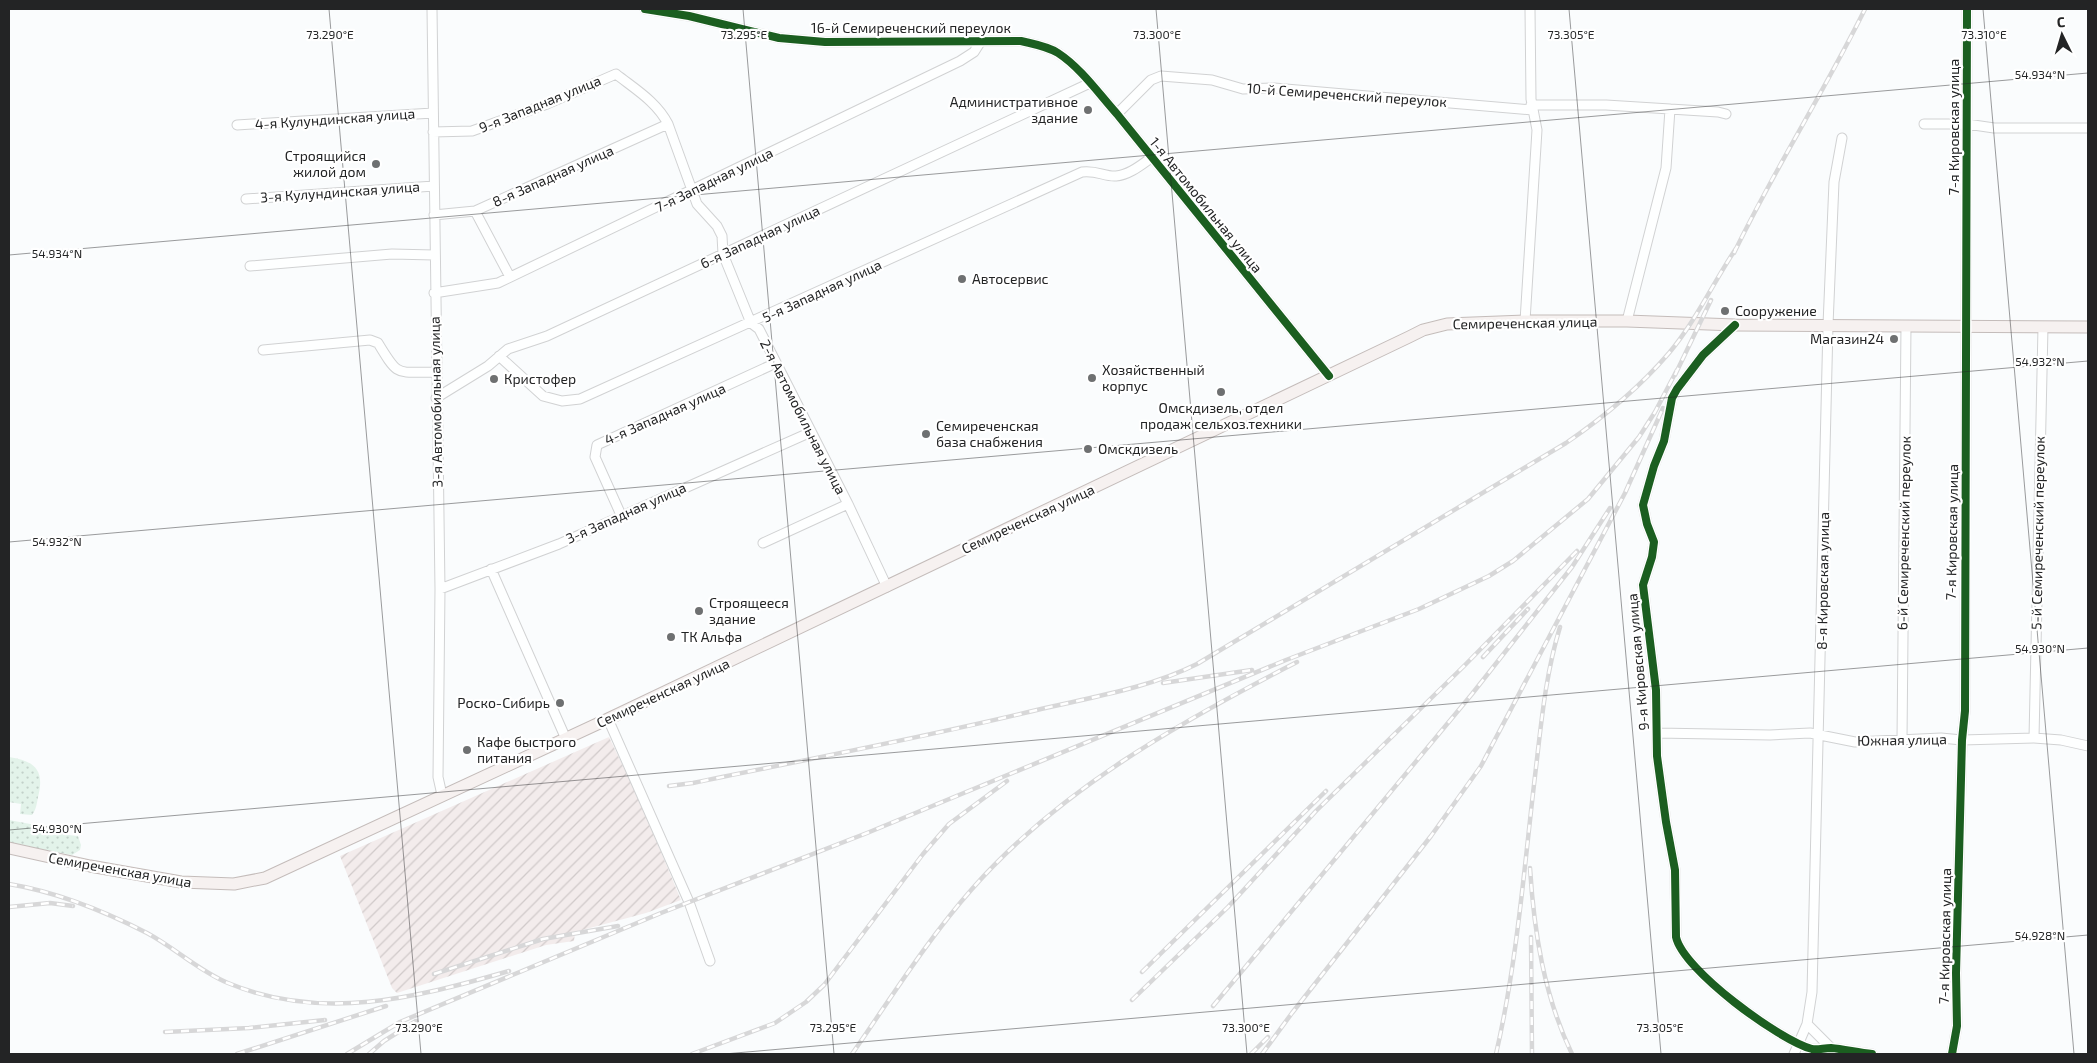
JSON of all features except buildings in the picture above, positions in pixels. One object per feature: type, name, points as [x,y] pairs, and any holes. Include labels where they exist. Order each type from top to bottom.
[{"type":"main road","name":"Семиреченская улица","points":[[9,848],[90,866],[181,882],[234,884],[265,878],[566,739],[1409,337],[1434,327],[1464,322],[1627,321],[1735,325],[2088,327]]},
{"type":"street","name":"3-я Автомобильная улица","points":[[432,9],[434,294],[440,589],[438,777],[442,795]]},
{"type":"street","name":"16-й Семиреченский переулок","points":[[645,9],[689,16],[779,38],[825,42],[1021,41],[1043,46],[1058,53]]},
{"type":"street","points":[[1525,321],[1537,130],[1532,107],[1530,9]]},
{"type":"street","name":"7-я Кировская улица","points":[[1952,1054],[1956,1026],[1962,740],[1965,711],[1963,636],[1967,124],[1966,9]]},
{"type":"street","name":"7-я Западная улица","points":[[434,294],[498,283],[960,61],[974,52],[981,41]]},
{"type":"street","name":"1-я Автомобильная улица","points":[[1058,53],[1117,114],[1329,376]]},
{"type":"street","name":"2-я Автомобильная улица","points":[[616,74],[653,103],[663,114],[691,191],[698,204],[717,226],[722,236],[723,254],[751,323],[759,329],[848,504],[887,587]]},
{"type":"street","name":"9-я Западная улица","points":[[433,132],[472,131],[547,104],[616,74]]},
{"type":"street","name":"10-й Семиреченский переулок","points":[[1117,114],[1151,80],[1161,76],[1212,80],[1243,88],[1283,88],[1532,107],[1606,105],[1726,114]]},
{"type":"street","name":"6-я Западная улица","points":[[436,398],[488,366],[508,349],[547,336],[1090,84]]},
{"type":"street","points":[[1627,321],[1666,168],[1670,109]]},
{"type":"street","name":"4-я Кулундинская улица","points":[[237,125],[433,113]]},
{"type":"street","name":"8-я Западная улица","points":[[434,215],[475,212],[668,124]]},
{"type":"street","points":[[1924,124],[1967,124],[1994,128],[2088,128]]},
{"type":"street","name":"8-я Кировская улица","points":[[1794,1054],[1807,1024],[1812,992],[1828,325],[1834,182],[1842,138]]},
{"type":"street","name":"5-я Западная улица","points":[[499,356],[544,396],[562,401],[580,399],[1082,172],[1093,170],[1116,176],[1130,172],[1152,158]]},
{"type":"street","name":"3-я Кулундинская улица","points":[[246,199],[434,186]]},
{"type":"street","points":[[475,212],[510,277]]},
{"type":"street","points":[[250,266],[392,254],[434,255]]},
{"type":"street","name":"9-я Кировская улица","points":[[1735,325],[1703,355],[1676,388],[1672,398],[1664,441],[1652,474],[1644,505],[1647,524],[1654,542],[1652,557],[1643,585],[1656,690],[1659,772],[1675,870],[1677,945],[1686,958],[1739,1005],[1772,1029],[1800,1043]]},
{"type":"street","name":"6-й Семиреченский переулок","points":[[1902,740],[1906,326]]},
{"type":"street","name":"5-й Семиреченский переулок","points":[[2034,738],[2043,327]]},
{"type":"street","points":[[263,350],[370,340],[378,343],[393,367],[401,372],[436,372]]},
{"type":"street","name":"4-я Западная улица","points":[[622,515],[595,457],[597,445],[776,363]]},
{"type":"street","name":"3-я Западная улица","points":[[440,589],[558,544],[811,432]]},
{"type":"street","points":[[763,542],[848,504]]},
{"type":"street","points":[[491,569],[566,739]]},
{"type":"street","points":[[608,719],[688,902],[710,961]]},
{"type":"street","name":"Южная улица","points":[[1657,733],[1770,735],[1819,733],[1855,742],[1941,738],[1962,740],[2034,738],[2061,740],[2088,746]]},
{"type":"street","points":[[1807,1024],[1830,1048]]},
{"type":"street","points":[[1800,1043],[1814,1049],[1830,1048],[1872,1054]]},
{"type":"shaded area","points":[[609,737],[638,797],[681,900],[646,913],[575,932],[574,941],[546,945],[397,993],[392,988],[340,856]]},
{"type":"shaded area","points":[[9,757],[31,764],[39,774],[40,788],[32,815],[20,814],[21,804],[9,802]]},
{"type":"shaded area","points":[[9,820],[62,830],[68,835],[78,836],[81,845],[80,850],[72,855],[9,843]]},
{"type":"railway","points":[[1734,253],[1865,9]]},
{"type":"railway","points":[[669,786],[693,783],[867,748],[1101,696],[1140,686],[1197,664],[1566,443],[1594,423],[1634,390],[1679,341],[1737,247]]},
{"type":"railway","points":[[1675,375],[1711,300]]},
{"type":"railway","points":[[347,1054],[400,1022],[661,913],[867,833],[1286,660],[1419,609],[1489,576],[1513,561],[1588,499],[1639,437],[1655,412],[1677,370]]},
{"type":"railway","points":[[1262,1054],[1431,836],[1481,766],[1625,493],[1663,408]]},
{"type":"railway","points":[[1213,1006],[1472,694],[1572,567],[1610,508]]},
{"type":"railway","points":[[1132,1000],[1228,907],[1316,811],[1464,666],[1577,551]]},
{"type":"railway","points":[[1483,657],[1528,609]]},
{"type":"railway","points":[[1496,1054],[1515,951],[1544,701],[1560,627]]},
{"type":"railway","points":[[852,1054],[956,908],[1006,853],[1043,820],[1083,789],[1166,734],[1297,662]]},
{"type":"railway","points":[[1163,683],[1252,670]]},
{"type":"railway","points":[[692,1054],[775,1023],[806,1002],[824,985],[923,854],[949,824],[1007,781]]},
{"type":"railway","points":[[1142,972],[1326,791]]},
{"type":"railway","points":[[1530,868],[1534,916],[1547,987],[1562,1032],[1572,1054]]},
{"type":"railway","points":[[9,884],[62,897],[114,917],[147,933],[217,978],[263,995],[298,1001],[368,1002],[439,990],[509,971]]},
{"type":"railway","points":[[9,907],[50,903],[73,906]]},
{"type":"railway","points":[[434,974],[543,939],[618,926]]},
{"type":"railway","points":[[1531,937],[1532,1054]]},
{"type":"railway","points":[[237,1054],[386,1006]]},
{"type":"railway","points":[[165,1032],[249,1028],[325,1020]]},
{"type":"railway","points":[[369,1054],[384,1041],[416,1021]]},
{"type":"railway","points":[[1251,1054],[1268,1037]]},
{"type":"cycle path","points":[[645,9],[689,16],[779,38],[825,42],[1021,41],[1058,53],[1082,74],[1117,114],[1329,376]]},
{"type":"cycle path","points":[[1952,1054],[1957,1026],[1956,973],[1962,740],[1965,711],[1967,9]]},
{"type":"cycle path","points":[[1735,325],[1703,355],[1672,398],[1664,441],[1654,466],[1643,505],[1647,524],[1654,542],[1652,557],[1643,585],[1656,690],[1657,756],[1675,870],[1676,937],[1682,951],[1713,985],[1756,1018],[1778,1032],[1812,1049],[1831,1048],[1872,1054]]},
{"type":"place","name":"Административное здание","points":[[1088,110]]},
{"type":"place","name":"Строящийся жилой дом","points":[[376,164]]},
{"type":"place","name":"Автосервис","points":[[962,279]]},
{"type":"place","name":"Сооружение","points":[[1725,311]]},
{"type":"place","name":"Магазин24","points":[[1894,339]]},
{"type":"place","name":"Хозяйственный корпус","points":[[1092,378]]},
{"type":"place","name":"Кристофер","points":[[494,379]]},
{"type":"place","name":"Омскдизель, отдел продаж сельхоз.техники","points":[[1221,392]]},
{"type":"place","name":"Семиреченская база снабжения","points":[[926,434]]},
{"type":"place","name":"Омскдизель","points":[[1088,449]]},
{"type":"place","name":"Строящееся здание","points":[[699,611]]},
{"type":"place","name":"ТК Альфа","points":[[671,637]]},
{"type":"place","name":"Роско-Сибирь","points":[[560,703]]},
{"type":"place","name":"Кафе быстрого питания","points":[[467,750]]}]
